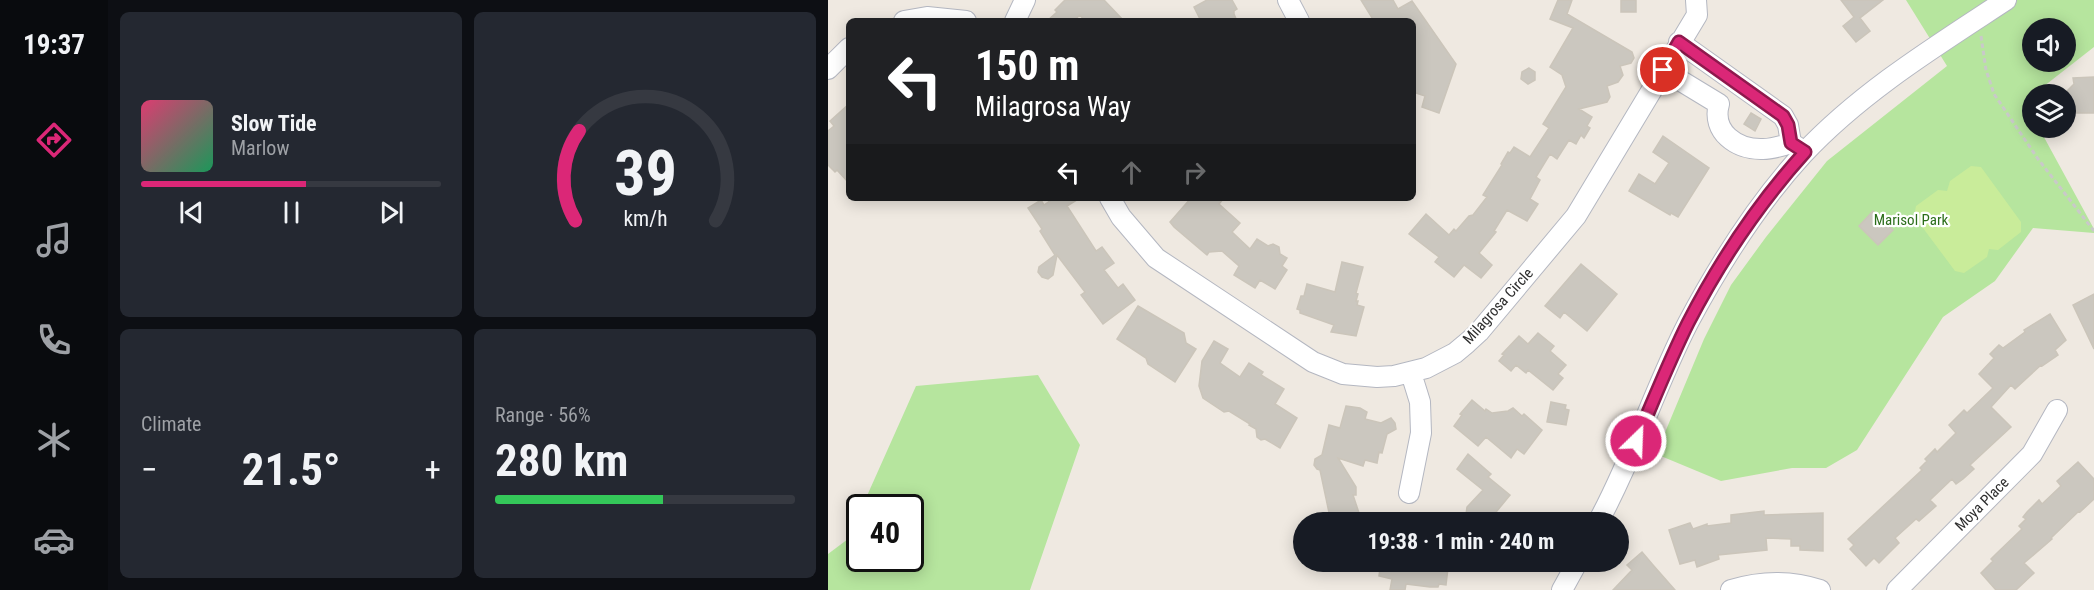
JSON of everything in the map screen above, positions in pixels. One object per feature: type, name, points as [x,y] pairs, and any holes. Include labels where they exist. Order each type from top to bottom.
[{"type":"street","points":[[1016,18],[1025,0]]},
{"type":"street","points":[[1288,0],[1297,18]]},
{"type":"street","name":"Milagrosa Circle","points":[[1112,201],[1121,217],[1156,258],[1313,362],[1334,372],[1360,377],[1411,373],[1441,361],[1479,332],[1576,216],[1697,15],[1696,0]]},
{"type":"street","points":[[1603,512],[1688,324],[1732,247],[1798,148],[1851,111],[1902,70],[2006,0]]},
{"type":"street","points":[[932,18],[948,18]]},
{"type":"street","points":[[1679,42],[1783,116],[1798,148]]},
{"type":"street","points":[[828,69],[846,51]]},
{"type":"street","points":[[1663,70],[1719,104]]},
{"type":"street","points":[[1735,80],[1719,104],[1716,113],[1726,138],[1739,146],[1762,150],[1798,148]]},
{"type":"street","points":[[1409,493],[1421,433],[1420,402],[1411,373]]},
{"type":"street","name":"Moya Place","points":[[1897,590],[2032,454],[2057,410]]},
{"type":"street","points":[[1562,590],[1572,572]]},
{"type":"street","points":[[1731,590],[1762,583],[1779,582],[1820,590]]},
{"type":"path","points":[[1978,19],[1986,70],[1994,94],[2038,159],[2094,231]]},
{"type":"green space","name":"Marisol Park","points":[[1906,0],[2094,0],[2094,47],[2076,61],[2076,18],[2022,18],[2022,72],[2062,72],[2047,84],[2022,84],[2022,138],[2044,138],[2094,229],[2094,233],[2033,228],[1995,281],[1943,317],[1857,450],[1826,468],[1792,468],[1721,481],[1656,454],[1704,339],[1731,285],[1827,161],[1947,66]]},
{"type":"green space","points":[[1971,166],[1981,167],[2021,222],[2021,232],[1998,250],[1989,249],[1987,257],[1964,273],[1955,271],[1914,216],[1916,206],[1938,190],[1947,191],[1950,181]]},
{"type":"green space","points":[[1038,375],[1080,445],[1030,590],[828,590],[828,554],[846,540],[846,572],[924,572],[924,494],[868,494],[916,386]]},
{"type":"building","points":[[1065,0],[1104,0],[1121,18],[1082,18],[1080,15],[1076,18],[1050,18],[1057,12],[1055,10]]},
{"type":"building","points":[[1207,0],[1232,0],[1237,9],[1234,11],[1236,18],[1200,18],[1194,7]]},
{"type":"building","points":[[1361,0],[1393,0],[1398,9],[1412,1],[1456,64],[1439,113],[1422,107],[1425,96],[1416,93],[1416,18],[1372,18]]},
{"type":"building","points":[[1558,0],[1572,0],[1567,14],[1632,52],[1634,58],[1631,63],[1620,66],[1623,75],[1618,82],[1607,86],[1610,97],[1607,102],[1579,109],[1592,117],[1587,126],[1590,128],[1584,138],[1581,135],[1576,144],[1569,140],[1557,159],[1550,154],[1536,177],[1540,180],[1530,199],[1538,204],[1527,221],[1507,210],[1494,231],[1496,232],[1479,253],[1492,265],[1481,278],[1464,265],[1454,277],[1435,262],[1439,257],[1409,234],[1426,214],[1449,235],[1454,229],[1456,231],[1487,197],[1483,195],[1508,152],[1510,153],[1514,147],[1530,157],[1549,128],[1543,124],[1566,87],[1562,75],[1550,67],[1573,28],[1550,19]]},
{"type":"building","points":[[1621,0],[1636,0],[1636,12],[1621,12]]},
{"type":"building","points":[[1841,0],[1883,0],[1860,18],[1870,31],[1856,42],[1843,26],[1854,17]]},
{"type":"building","points":[[1529,68],[1535,72],[1535,80],[1528,84],[1521,79],[1522,72]]},
{"type":"building","points":[[2094,77],[2094,113],[2076,113],[2076,84],[2073,78]]},
{"type":"building","points":[[846,107],[846,180],[837,170],[835,172],[828,165],[828,131],[834,126],[830,121]]},
{"type":"building","points":[[1751,113],[1761,119],[1755,131],[1744,124]]},
{"type":"building","points":[[1663,136],[1709,168],[1678,217],[1671,213],[1670,215],[1629,191],[1639,174],[1655,184],[1669,163],[1653,152]]},
{"type":"building","points":[[1039,201],[1044,205],[1050,201],[1075,201],[1067,206],[1096,251],[1102,247],[1114,263],[1104,270],[1118,288],[1123,284],[1135,300],[1103,324],[1081,295],[1085,292],[1057,255],[1053,275],[1048,279],[1042,277],[1038,272],[1039,267],[1055,255],[1028,208]]},
{"type":"building","points":[[1188,201],[1222,201],[1219,204],[1240,223],[1232,232],[1250,249],[1257,239],[1268,246],[1273,244],[1279,247],[1280,254],[1287,258],[1282,266],[1287,270],[1275,289],[1260,280],[1255,288],[1234,275],[1239,266],[1222,251],[1209,252],[1207,255],[1170,222]]},
{"type":"building","points":[[1873,211],[1893,230],[1878,245],[1859,226]]},
{"type":"building","points":[[1342,262],[1363,267],[1356,301],[1358,301],[1357,305],[1364,307],[1356,336],[1331,332],[1334,325],[1300,313],[1297,309],[1307,284],[1335,292]]},
{"type":"building","points":[[1581,264],[1617,294],[1587,331],[1564,312],[1560,318],[1545,306]]},
{"type":"building","points":[[2094,294],[2094,349],[2073,305]]},
{"type":"building","points":[[1138,306],[1184,333],[1186,343],[1196,349],[1175,382],[1148,364],[1146,358],[1117,339]]},
{"type":"building","points":[[2050,314],[2066,340],[2055,350],[2058,355],[2041,365],[2015,389],[2011,385],[1991,407],[2011,427],[1970,465],[1974,469],[1963,479],[1956,484],[1952,479],[1930,500],[1936,506],[1919,521],[1916,519],[1895,538],[1899,543],[1879,563],[1874,558],[1866,566],[1850,549],[1854,545],[1848,539],[1922,470],[1920,468],[1927,461],[1925,459],[1935,449],[1937,452],[1956,433],[1949,425],[1964,410],[1967,413],[1993,388],[1979,374],[1994,358],[1990,354],[1999,345],[2003,348],[2025,332],[2024,330]]},
{"type":"building","points":[[1538,333],[1554,346],[1550,351],[1566,365],[1558,374],[1563,378],[1553,390],[1528,370],[1526,373],[1516,365],[1511,371],[1499,361],[1504,355],[1502,354],[1519,336],[1528,344]]},
{"type":"building","points":[[1214,341],[1228,349],[1220,363],[1240,377],[1249,363],[1263,372],[1261,375],[1284,389],[1275,404],[1297,418],[1280,448],[1257,437],[1256,429],[1250,424],[1229,411],[1224,412],[1203,398],[1199,386],[1202,361]]},
{"type":"building","points":[[1472,400],[1485,411],[1486,409],[1492,413],[1513,408],[1522,416],[1524,414],[1542,430],[1524,454],[1517,449],[1511,458],[1486,437],[1478,446],[1454,426],[1462,415],[1460,414]]},
{"type":"building","points":[[1551,402],[1566,405],[1565,409],[1569,410],[1566,425],[1547,422]]},
{"type":"building","points":[[1346,406],[1360,408],[1367,412],[1365,419],[1381,423],[1391,418],[1395,423],[1396,429],[1387,434],[1377,463],[1365,460],[1363,466],[1338,458],[1356,487],[1356,495],[1353,495],[1359,512],[1329,512],[1320,470],[1314,465],[1315,459],[1322,455],[1329,425],[1340,428]]},
{"type":"building","points":[[1468,454],[1491,474],[1488,477],[1510,495],[1496,512],[1466,512],[1467,507],[1483,490],[1457,469]]},
{"type":"building","points":[[2078,462],[2094,479],[2094,499],[2024,563],[2034,573],[2016,590],[1996,590],[1981,573],[1993,561],[1991,559],[2022,529],[2019,526],[2026,519],[2023,517],[2027,512],[2039,500],[2042,504],[2061,486],[2057,481]]},
{"type":"building","points":[[1764,511],[1764,515],[1823,513],[1823,551],[1800,550],[1800,546],[1791,546],[1791,539],[1766,538],[1767,550],[1718,555],[1719,559],[1697,567],[1695,560],[1680,564],[1669,530],[1690,523],[1693,529],[1707,524],[1707,526],[1731,523],[1731,515]]},
{"type":"building","points":[[1642,552],[1675,590],[1613,590],[1632,570],[1629,563]]},
{"type":"building","points":[[1380,572],[1448,572],[1446,585],[1439,584],[1438,587],[1430,587],[1406,584],[1405,590],[1390,590],[1392,579],[1379,576]]},
{"type":"route","points":[[1636,441],[1688,324],[1732,247],[1774,187],[1805,152],[1791,143],[1788,125],[1783,116],[1679,42],[1663,70]]}]
